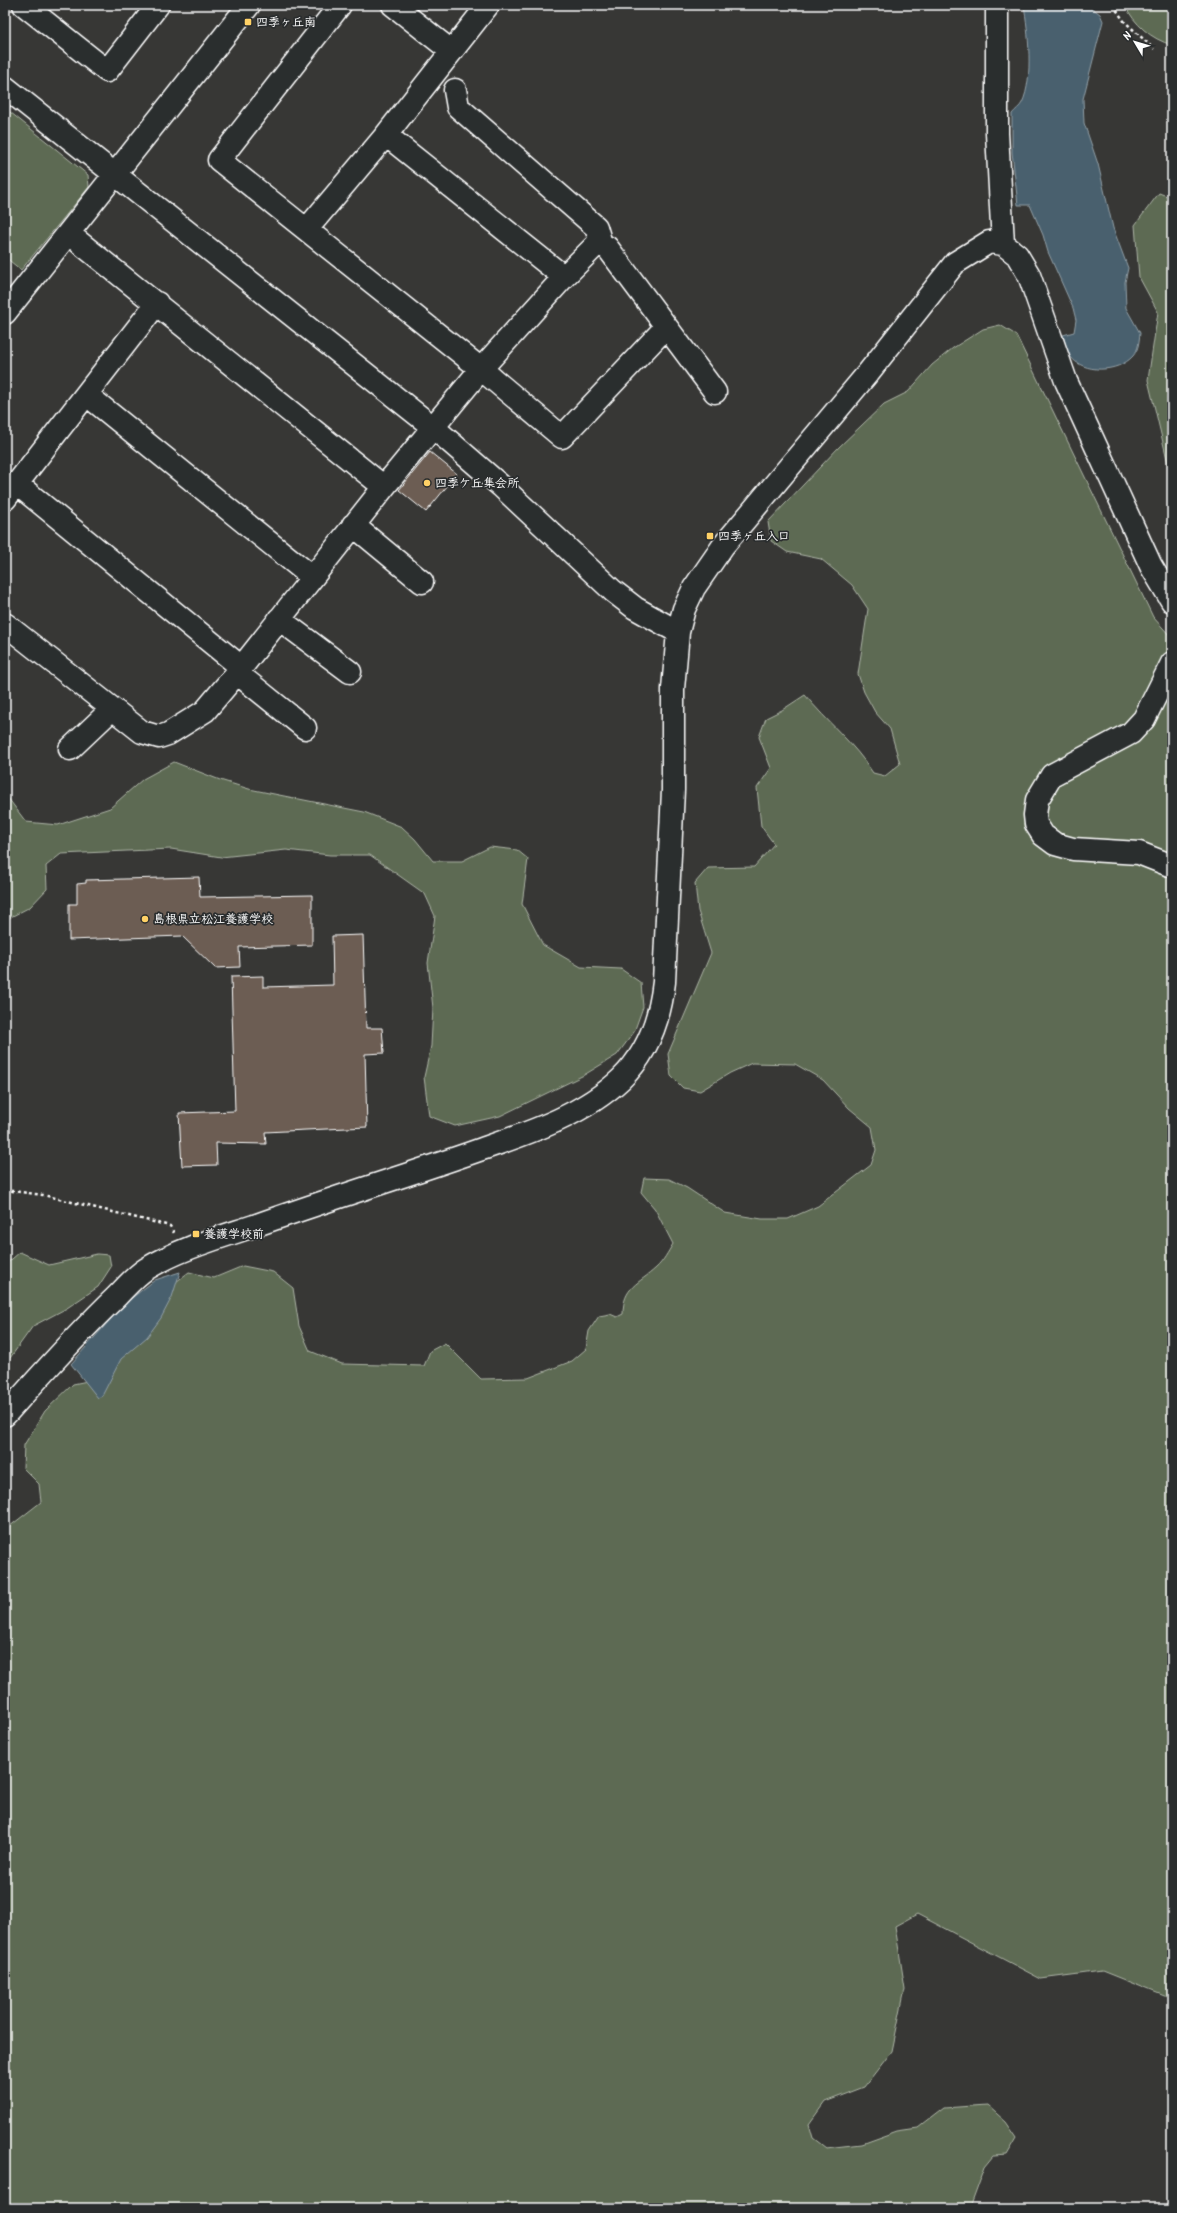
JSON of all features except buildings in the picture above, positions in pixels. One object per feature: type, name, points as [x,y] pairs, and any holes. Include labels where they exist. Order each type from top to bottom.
[{"type":"street","points":[[24,5],[106,71],[158,5]]},
{"type":"street","points":[[5,313],[249,5]]},
{"type":"street","points":[[340,5],[219,160],[481,369],[562,437],[666,327]]},
{"type":"street","points":[[393,5],[451,51]]},
{"type":"street","points":[[307,229],[386,135],[488,5]]},
{"type":"street","points":[[997,5],[997,134],[1003,244]]},
{"type":"street","points":[[5,87],[434,428],[518,501],[613,591],[635,608],[678,632]]},
{"type":"street","points":[[454,90],[456,104],[461,110],[596,227],[601,244],[610,250],[715,392]]},
{"type":"street","points":[[386,135],[564,277]]},
{"type":"street","points":[[69,234],[384,486]]},
{"type":"street","points":[[5,1415],[95,1317],[145,1270],[183,1252],[318,1203],[511,1139],[573,1114],[603,1095],[623,1077],[640,1058],[651,1036],[660,1012],[664,982],[673,790],[673,688],[678,632],[690,595],[710,563],[868,373],[955,263],[988,242],[1003,244],[1017,255],[1029,275],[1046,329],[1072,395],[1147,559],[1172,601]]},
{"type":"street","points":[[5,624],[111,710],[142,732],[159,737],[168,734],[205,711],[280,619],[384,486],[434,428],[481,369],[564,277],[592,249],[601,244]]},
{"type":"street","points":[[157,303],[11,492],[239,670],[305,728]]},
{"type":"street","points":[[87,395],[312,577]]},
{"type":"street","points":[[353,525],[422,582]]},
{"type":"street","points":[[280,619],[350,672]]},
{"type":"street","points":[[1172,663],[1144,719],[1131,733],[1052,775],[1036,800],[1035,815],[1036,824],[1043,835],[1054,844],[1073,849],[1139,853],[1172,866]]},
{"type":"street","points":[[70,749],[111,710]]},
{"type":"path","points":[[1113,5],[1124,21],[1154,49]]},
{"type":"path","points":[[5,1190],[42,1195],[170,1226],[183,1252]]},
{"type":"green space","points":[[1125,5],[1172,5],[1172,45],[1157,39],[1144,30],[1133,18]]},
{"type":"green space","points":[[5,108],[88,175],[89,187],[21,270],[5,257]]},
{"type":"green space","points":[[1159,193],[1172,198],[1172,480],[1148,380],[1158,312],[1139,277],[1135,225]]},
{"type":"green space","points":[[1000,325],[1016,335],[1153,617],[1172,638],[1172,1999],[1102,1971],[1041,1979],[917,1914],[895,1926],[905,1989],[892,2051],[864,2087],[825,2102],[809,2124],[813,2138],[826,2148],[861,2144],[897,2131],[918,2128],[944,2108],[987,2105],[1006,2122],[1017,2138],[1007,2155],[994,2156],[985,2167],[970,2208],[5,2208],[5,1530],[41,1502],[39,1484],[23,1468],[24,1445],[45,1411],[73,1384],[97,1379],[164,1291],[189,1272],[214,1278],[243,1266],[273,1272],[293,1288],[299,1326],[310,1351],[342,1364],[424,1366],[430,1351],[445,1343],[481,1379],[528,1378],[572,1361],[586,1349],[589,1331],[599,1316],[610,1314],[617,1317],[623,1314],[626,1297],[629,1291],[633,1286],[659,1266],[673,1244],[655,1209],[641,1192],[644,1178],[669,1179],[687,1188],[725,1213],[762,1219],[788,1219],[818,1206],[871,1165],[876,1150],[872,1127],[849,1108],[823,1080],[795,1064],[752,1063],[730,1073],[700,1091],[683,1088],[671,1076],[668,1054],[711,953],[698,911],[695,883],[708,868],[754,867],[774,844],[761,826],[757,788],[771,768],[759,737],[766,718],[782,710],[805,695],[849,742],[873,773],[885,776],[900,764],[890,729],[875,712],[864,692],[858,674],[868,609],[852,585],[821,559],[787,552],[771,541],[768,522],[839,447],[884,404],[908,392],[932,365],[953,348],[983,329]]},
{"type":"green space","points":[[174,762],[220,780],[249,789],[364,812],[402,827],[415,839],[433,861],[462,861],[490,847],[517,850],[528,859],[522,904],[543,945],[581,967],[621,969],[641,983],[643,1007],[634,1032],[617,1055],[584,1075],[500,1116],[455,1126],[429,1116],[424,1077],[431,1046],[433,1008],[428,963],[435,916],[425,894],[370,855],[330,855],[286,850],[221,857],[171,849],[61,854],[46,866],[47,889],[30,907],[5,920],[5,794],[26,822],[58,825],[110,808],[143,779]]},
{"type":"green space","points":[[20,1252],[49,1265],[97,1254],[109,1255],[111,1267],[98,1287],[67,1308],[33,1326],[5,1365],[5,1265]]},
{"type":"water","points":[[1024,5],[1088,5],[1100,14],[1103,21],[1083,99],[1084,123],[1098,164],[1113,228],[1128,268],[1125,282],[1126,308],[1140,333],[1138,348],[1135,353],[1127,362],[1119,366],[1101,369],[1092,368],[1083,366],[1070,356],[1063,335],[1074,332],[1076,320],[1073,308],[1048,252],[1043,235],[1030,205],[1018,205],[1012,152],[1012,114],[1022,103],[1026,93],[1028,81],[1029,54]]},
{"type":"water","points":[[180,1272],[172,1297],[161,1318],[147,1337],[121,1359],[102,1396],[98,1398],[71,1364],[124,1304],[155,1280]]},
{"type":"place","name":"四季ヶ丘南","points":[[248,22]]},
{"type":"place","name":"四季ケ丘集会所","points":[[427,483]]},
{"type":"place","name":"四季ヶ丘入口","points":[[710,536]]},
{"type":"place","name":"島根県立松江養護学校","points":[[145,919]]},
{"type":"place","name":"養護学校前","points":[[196,1234]]}]
